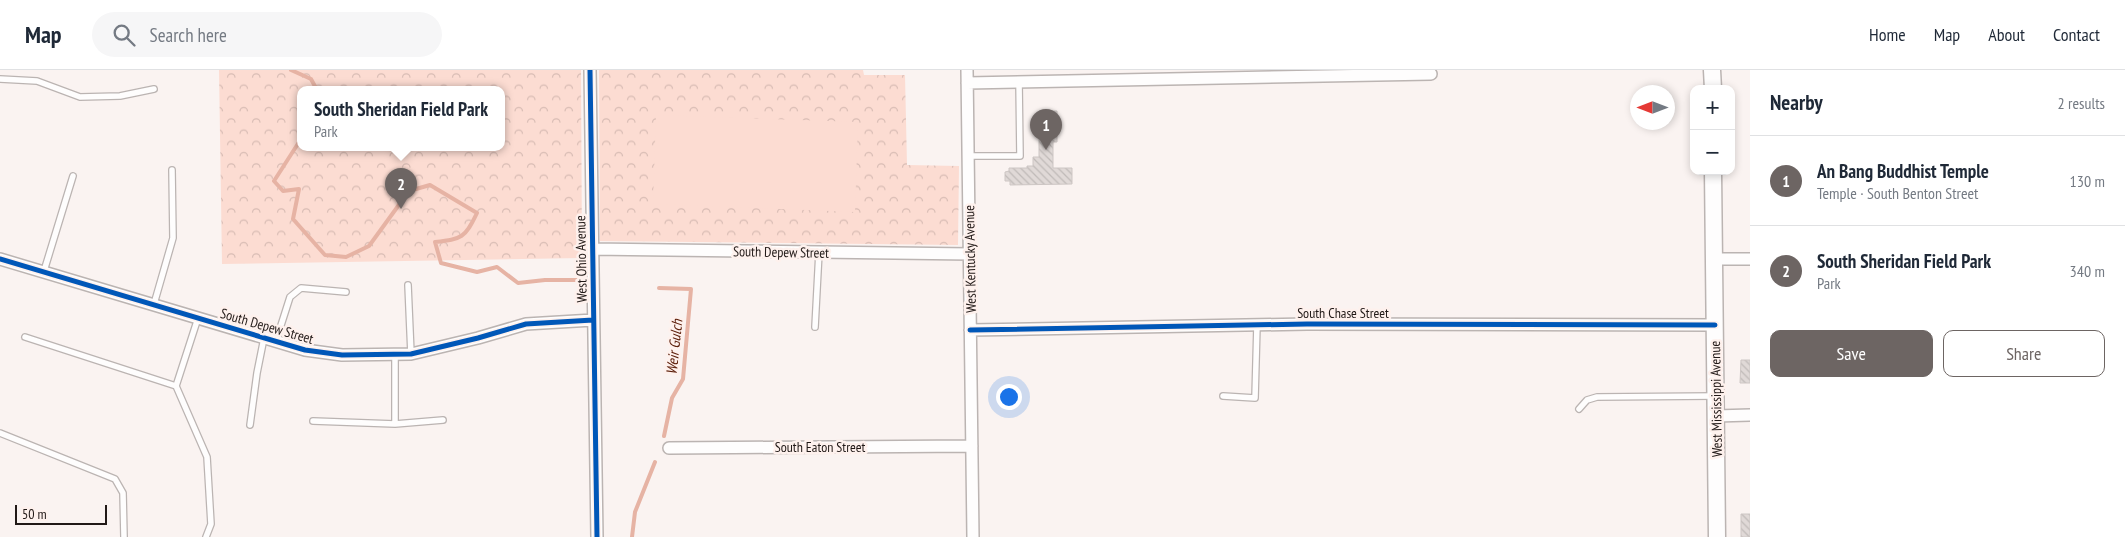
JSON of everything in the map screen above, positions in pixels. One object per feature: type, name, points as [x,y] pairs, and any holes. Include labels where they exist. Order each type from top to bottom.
[{"type":"main road","points":[[1712,70],[1713,85]]},
{"type":"main road","name":"West Mississippi Avenue","points":[[1714,175],[1717,537]]},
{"type":"street","name":"West Ohio Avenue","points":[[590,70],[597,537]]},
{"type":"street","name":"West Kentucky Avenue","points":[[967,70],[973,537]]},
{"type":"street","points":[[967,83],[1431,74]]},
{"type":"street","name":"South Depew Street","points":[[592,249],[970,254]]},
{"type":"street","name":"South Depew Street","points":[[0,259],[305,350],[342,355],[411,354],[526,324],[593,320]]},
{"type":"street","points":[[1714,260],[1750,259]]},
{"type":"street","name":"South Chase Street","points":[[970,330],[1257,325],[1715,325]]},
{"type":"street","points":[[1716,416],[1750,415]]},
{"type":"street","name":"South Eaton Street","points":[[669,448],[972,446]]},
{"type":"lane","points":[[0,79],[37,81],[80,97],[120,96],[154,89]]},
{"type":"lane","points":[[968,156],[1020,156],[1019,82]]},
{"type":"lane","points":[[154,304],[174,238],[172,170]]},
{"type":"lane","points":[[44,271],[73,176]]},
{"type":"lane","points":[[815,327],[819,252]]},
{"type":"lane","points":[[408,285],[411,354]]},
{"type":"lane","points":[[276,341],[290,297],[301,288],[346,292]]},
{"type":"lane","points":[[198,318],[176,386],[207,457],[211,524],[206,537]]},
{"type":"lane","points":[[1223,396],[1255,398],[1257,325]]},
{"type":"lane","points":[[24,337],[176,386]]},
{"type":"lane","points":[[250,425],[264,338]]},
{"type":"lane","points":[[395,354],[395,424]]},
{"type":"lane","points":[[1579,409],[1587,400],[1597,397],[1716,396]]},
{"type":"lane","points":[[313,420],[395,424],[443,420]]},
{"type":"lane","points":[[0,433],[115,480],[123,493],[124,537]]},
{"type":"green space","points":[[219,70],[581,70],[582,258],[222,264]]},
{"type":"green space","points":[[599,70],[863,70],[864,75],[905,75],[907,165],[959,166],[958,245],[600,241]]},
{"type":"green space","points":[[656,115],[858,122],[855,212],[653,204]]},
{"type":"building","points":[[1039,111],[1057,111],[1057,142],[1053,142],[1053,168],[1072,168],[1072,184],[1010,185],[1010,181],[1005,181],[1005,172],[1009,171],[1009,168],[1033,166],[1033,157],[1039,157]]},
{"type":"building","points":[[1741,360],[1750,360],[1750,383],[1740,383]]},
{"type":"building","points":[[1741,514],[1750,514],[1750,537],[1741,537]]},
{"type":"waterway","name":"Weir Gulch","points":[[291,70],[311,79],[315,86]]},
{"type":"waterway","name":"Weir Gulch","points":[[297,145],[274,181],[283,191],[299,189],[293,219],[325,255],[346,257],[369,246],[409,191],[430,185],[477,213],[462,236],[451,240],[435,242],[441,263],[477,272],[497,267],[518,283],[545,280],[580,280]]},
{"type":"waterway","name":"Weir Gulch","points":[[659,288],[691,289],[683,379],[672,398],[664,436]]},
{"type":"waterway","name":"Weir Gulch","points":[[632,537],[635,512],[655,462]]},
{"type":"cycle path","points":[[590,70],[597,537]]},
{"type":"cycle path","points":[[0,259],[305,350],[342,355],[411,354],[526,324],[593,320]]},
{"type":"cycle path","points":[[970,330],[1307,324],[1715,325]]},
{"type":"place","name":"An Bang Buddhist Temple","points":[[1046,150]]},
{"type":"place","name":"South Sheridan Field Park","points":[[401,209]]}]
